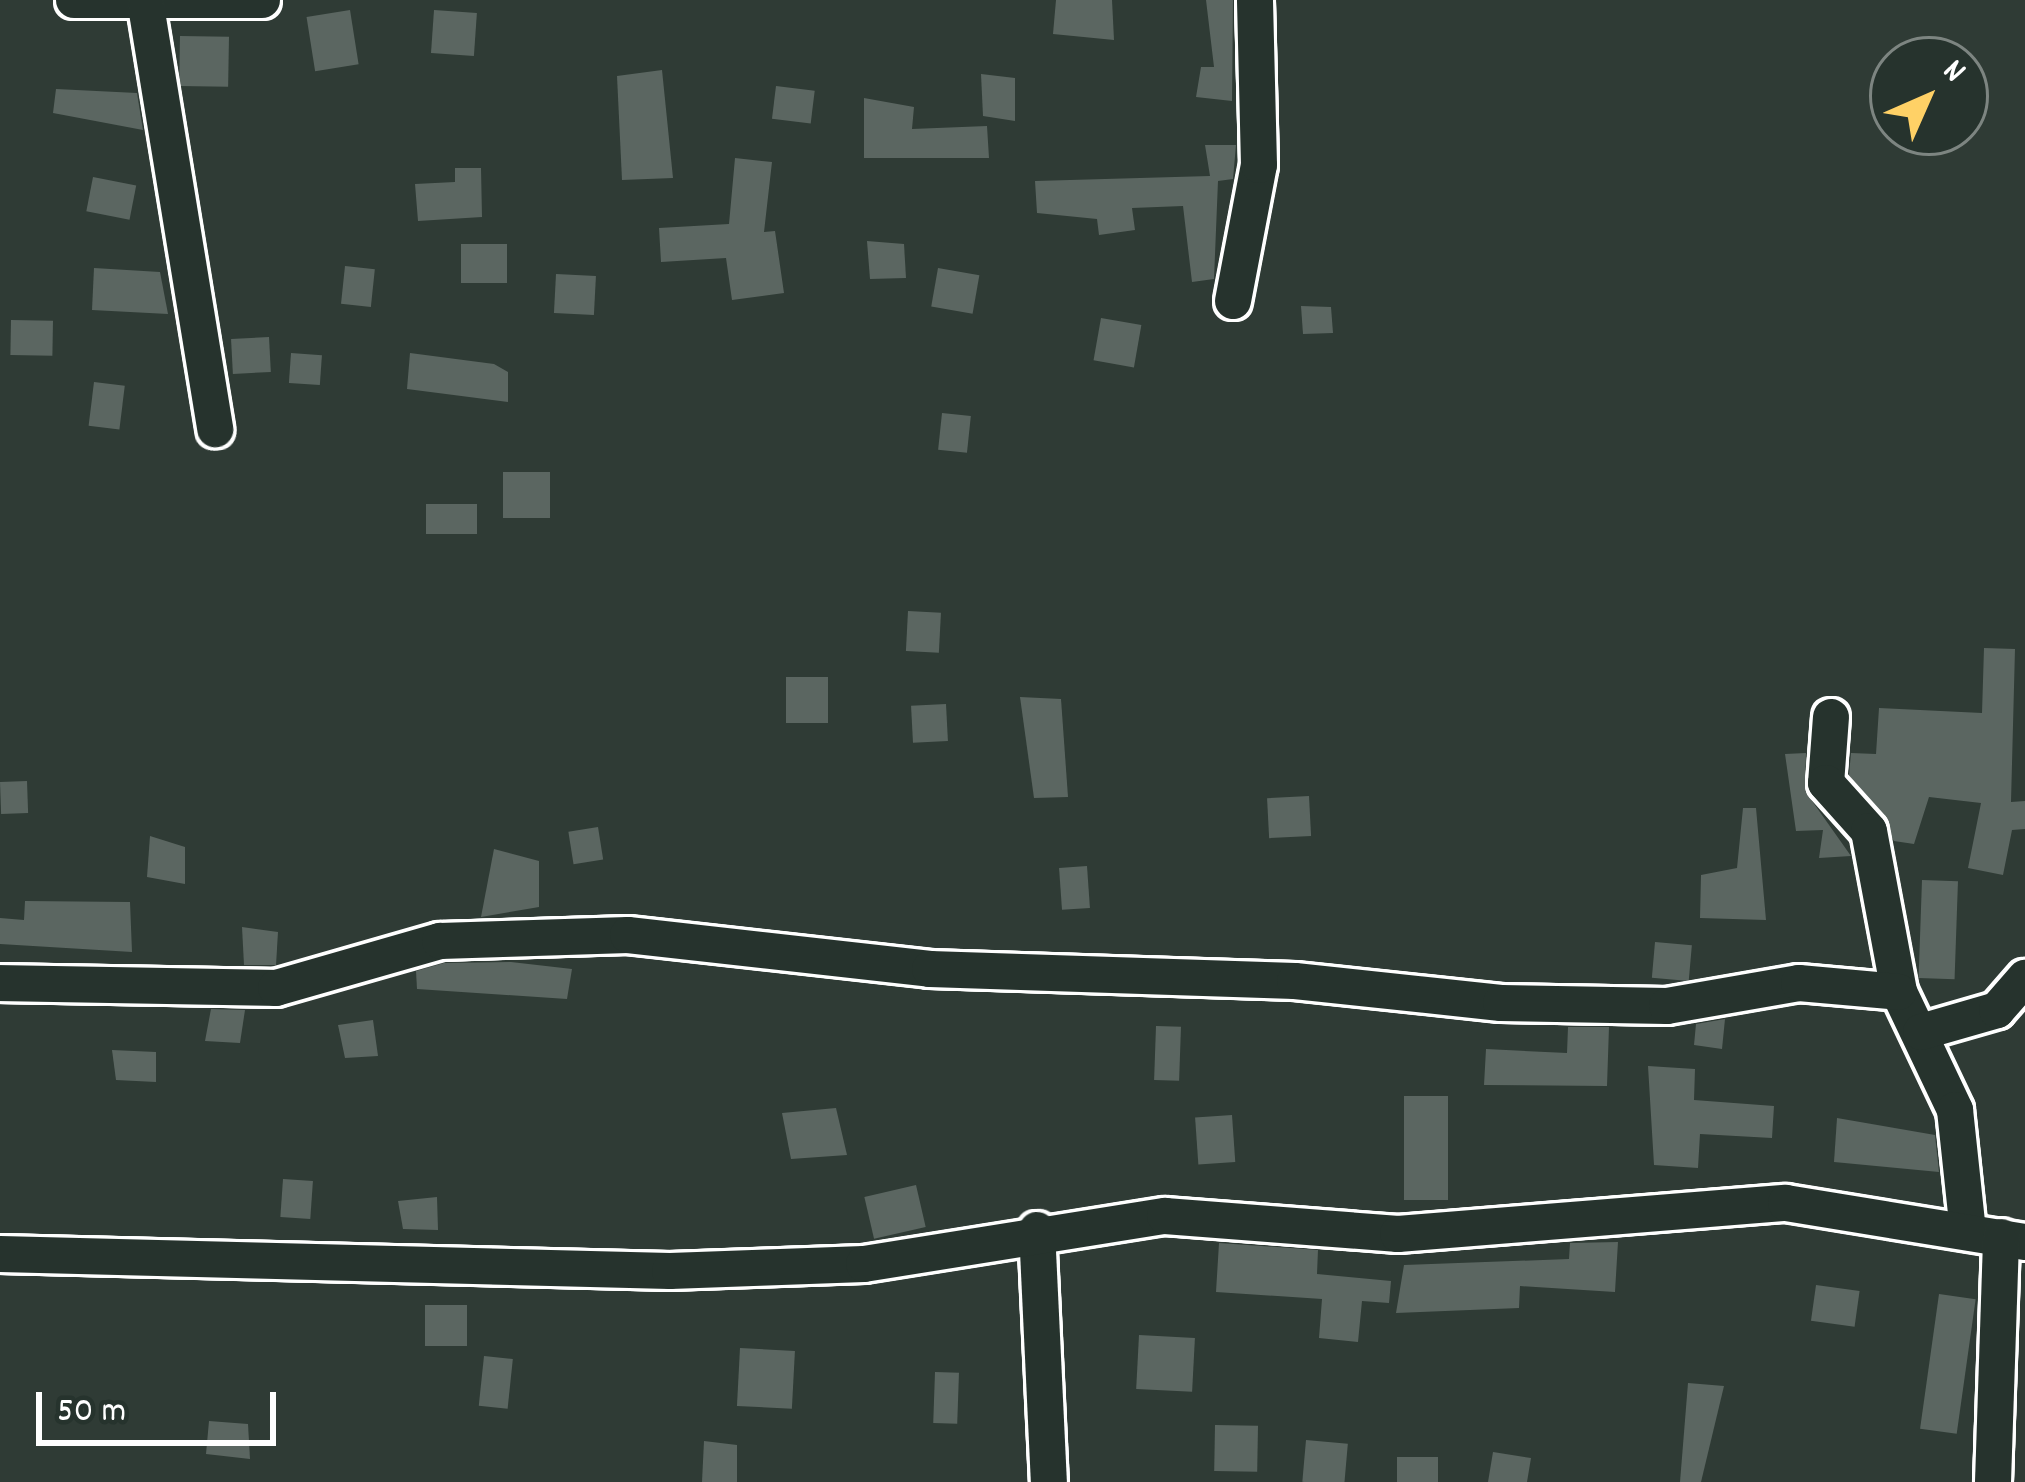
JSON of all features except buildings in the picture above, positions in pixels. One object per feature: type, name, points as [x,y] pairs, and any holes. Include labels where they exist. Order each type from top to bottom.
[{"type":"street","points":[[74,0],[146,6],[262,0]]},
{"type":"street","points":[[1233,301],[1259,165],[1255,0]]},
{"type":"street","points":[[146,6],[215,430]]},
{"type":"street","points":[[1831,717],[1826,783],[1869,831],[1899,992],[1955,1110],[1998,1237],[1994,1482]]},
{"type":"street","points":[[0,982],[276,988],[440,940],[628,935],[930,969],[1295,981],[1501,1004],[1667,1006],[1798,982],[1899,992]]},
{"type":"street","points":[[1922,1033],[1997,1010],[2025,978]]},
{"type":"street","points":[[0,1254],[670,1271],[864,1264],[1037,1230],[1165,1216],[1398,1234],[1786,1203],[1998,1237]]},
{"type":"street","points":[[1037,1230],[1049,1482]]}]
